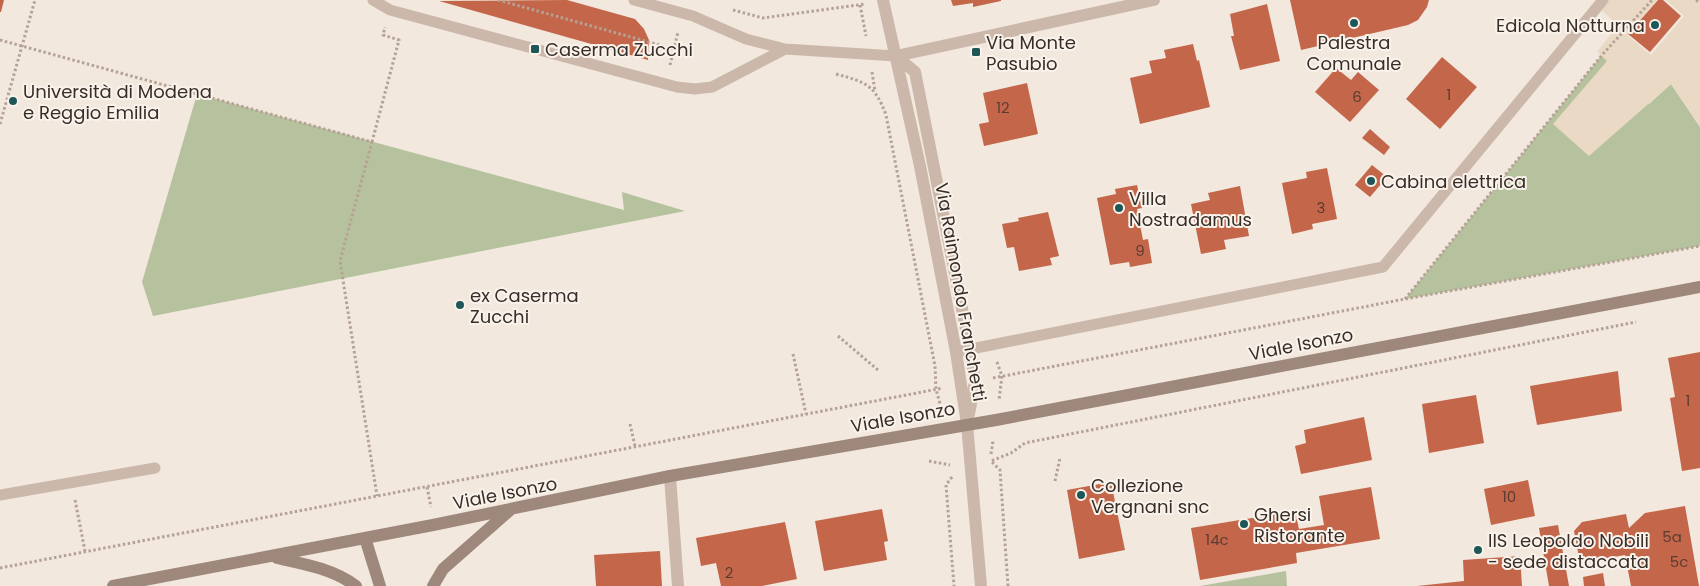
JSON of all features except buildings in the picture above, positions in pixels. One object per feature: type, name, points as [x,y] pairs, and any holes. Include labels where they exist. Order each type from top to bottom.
[{"type":"main road","name":"Viale Isonzo","points":[[113,586],[365,538],[670,476],[967,424],[1700,287]]},
{"type":"main road","points":[[433,586],[443,569],[511,509]]},
{"type":"main road","points":[[365,538],[380,586]]},
{"type":"main road","points":[[272,556],[322,569],[343,577],[356,586]]},
{"type":"street","points":[[1090,15],[1102,0]]},
{"type":"street","points":[[896,56],[1154,0]]},
{"type":"street","name":"Via Raimondo Franchetti","points":[[883,1],[896,56],[956,352],[967,424]]},
{"type":"street","name":"Via Raimondo Franchetti","points":[[896,56],[915,72],[970,349],[975,382],[967,424]]},
{"type":"street","points":[[967,424],[981,586]]},
{"type":"street","points":[[670,476],[678,586]]},
{"type":"lane","points":[[373,0],[390,10],[665,84],[696,90],[712,87],[785,49]]},
{"type":"lane","points":[[634,0],[683,13],[746,39],[785,49],[896,56]]},
{"type":"lane","points":[[956,352],[1383,267],[1604,0]]},
{"type":"lane","points":[[0,495],[155,468]]},
{"type":"path","points":[[0,124],[35,0]]},
{"type":"path","points":[[498,0],[674,49]]},
{"type":"path","points":[[1405,299],[1602,55],[1652,0]]},
{"type":"path","points":[[1696,0],[1700,4]]},
{"type":"path","points":[[725,8],[763,18],[883,1]]},
{"type":"path","points":[[377,496],[340,261],[399,40],[383,35],[390,10]]},
{"type":"path","points":[[665,84],[683,13]]},
{"type":"path","points":[[0,40],[372,142]]},
{"type":"path","points":[[829,72],[863,81],[875,91],[886,115],[935,366],[936,389],[947,427]]},
{"type":"path","points":[[975,382],[1405,299],[1700,246]]},
{"type":"path","points":[[1008,586],[1000,470],[991,461],[1025,443],[1642,321]]},
{"type":"path","points":[[838,336],[878,370]]},
{"type":"path","points":[[793,354],[806,414]]},
{"type":"path","points":[[0,568],[85,550],[961,385]]},
{"type":"path","points":[[630,424],[635,446]]},
{"type":"path","points":[[1054,481],[1060,458]]},
{"type":"path","points":[[929,461],[953,465]]},
{"type":"path","points":[[954,586],[946,485],[956,473]]},
{"type":"path","points":[[71,482],[85,550]]},
{"type":"green space","points":[[1602,55],[1649,104],[1671,84],[1700,127],[1700,246],[1405,299]]},
{"type":"green space","points":[[197,94],[624,210],[622,192],[685,211],[153,316],[142,282]]},
{"type":"green space","points":[[1286,571],[1287,586],[1200,586]]},
{"type":"shaded area","points":[[1603,0],[1657,0],[1627,35],[1651,55],[1684,16],[1666,0],[1700,0],[1700,127],[1671,84],[1589,156],[1553,124],[1607,61],[1597,52],[1618,25],[1598,7]]},
{"type":"place","name":"Palestra Comunale","points":[[1354,23]]},
{"type":"place","name":"Edicola Notturna","points":[[1655,25]]},
{"type":"place","name":"Caserma Zucchi","points":[[535,49]]},
{"type":"place","name":"Via Monte Pasubio","points":[[976,52]]},
{"type":"place","name":"Università di Modena e Reggio Emilia","points":[[13,101]]},
{"type":"place","name":"Cabina elettrica","points":[[1371,181]]},
{"type":"place","name":"Villa Nostradamus","points":[[1119,208]]},
{"type":"place","name":"ex Caserma Zucchi","points":[[460,305]]},
{"type":"place","name":"Collezione Vergnani snc","points":[[1081,495]]},
{"type":"place","name":"Ghersi Ristorante","points":[[1244,524]]},
{"type":"place","name":"IIS Leopoldo Nobili - sede distaccata","points":[[1478,550]]}]
